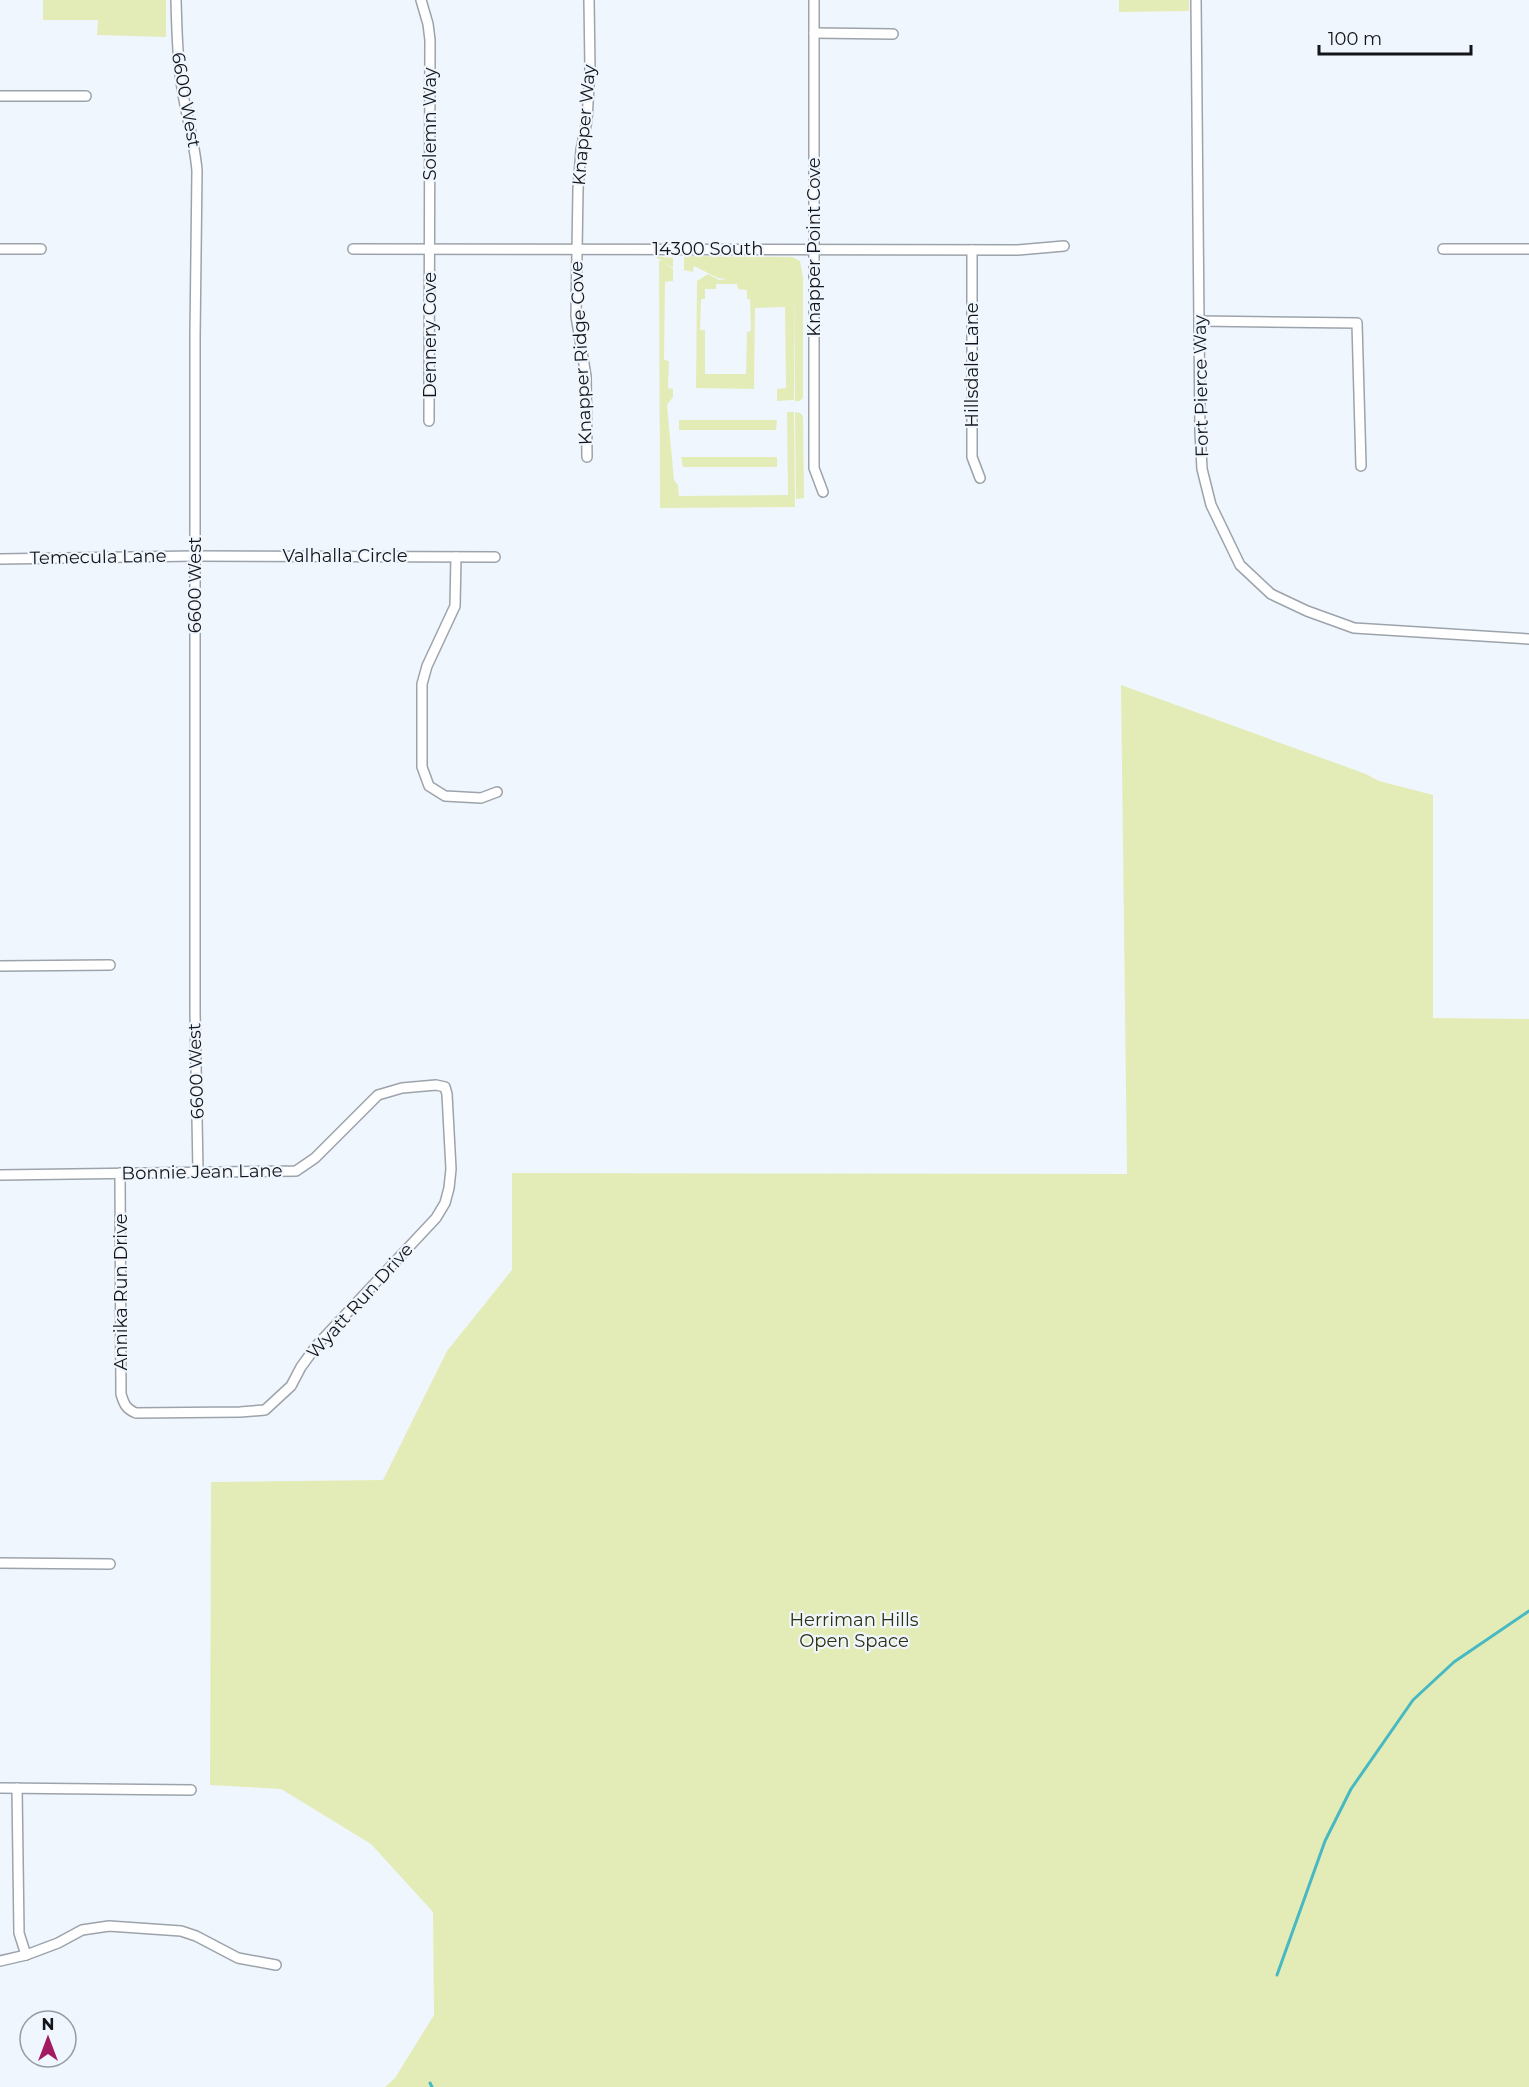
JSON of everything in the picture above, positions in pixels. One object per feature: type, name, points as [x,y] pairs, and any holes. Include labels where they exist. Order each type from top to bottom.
[{"type":"street","name":"6600 West","points":[[176,0],[178,62],[197,171],[195,248],[195,1012],[198,1171]]},
{"type":"street","name":"Solemn Way","points":[[421,0],[430,40],[430,249]]},
{"type":"street","name":"Knapper Way","points":[[576,249],[581,150],[587,120],[590,69],[589,0]]},
{"type":"street","name":"Knapper Point Cove","points":[[814,0],[814,468],[823,492]]},
{"type":"street","name":"Fort Pierce Way","points":[[1196,0],[1202,468],[1211,505],[1240,565],[1271,594],[1308,612],[1354,628],[1529,639]]},
{"type":"street","points":[[814,33],[893,34]]},
{"type":"street","points":[[0,96],[86,96]]},
{"type":"street","name":"14300 South","points":[[353,249],[1018,250],[1064,246]]},
{"type":"street","points":[[0,249],[41,249]]},
{"type":"street","name":"Dennery Cove","points":[[429,421],[430,249]]},
{"type":"street","name":"Knapper Ridge Cove","points":[[576,249],[576,316],[586,376],[587,457]]},
{"type":"street","points":[[1443,249],[1529,249]]},
{"type":"street","name":"Hillsdale Lane","points":[[972,250],[972,457],[980,478]]},
{"type":"street","points":[[1199,321],[1358,323],[1361,466]]},
{"type":"street","name":"Valhalla Circle","points":[[195,556],[495,557]]},
{"type":"street","name":"Temecula Lane","points":[[0,559],[195,556]]},
{"type":"street","points":[[456,557],[455,606],[427,666],[422,684],[422,767],[429,786],[445,796],[481,798],[497,792]]},
{"type":"street","points":[[0,966],[110,965]]},
{"type":"street","name":"Bonnie Jean Lane","points":[[0,1174],[296,1171],[315,1158],[378,1095],[402,1088],[436,1085],[445,1087]]},
{"type":"street","name":"Wyatt Run Drive","points":[[128,1410],[135,1413],[265,1410],[291,1386],[301,1367],[317,1346],[436,1218],[445,1203],[452,1169],[445,1087]]},
{"type":"street","name":"Annika Run Drive","points":[[120,1173],[122,1394],[123,1403],[128,1410]]},
{"type":"street","points":[[0,1563],[110,1564]]},
{"type":"street","points":[[0,1788],[191,1790]]},
{"type":"street","points":[[17,1788],[19,1933],[26,1955]]},
{"type":"street","points":[[0,1961],[26,1955],[58,1943],[82,1930],[109,1926],[181,1931],[196,1935],[238,1958],[276,1965]]},
{"type":"green space","points":[[43,0],[166,0],[166,37],[97,35],[98,20],[43,20]]},
{"type":"green space","points":[[1119,0],[1189,0],[1189,11],[1119,12]]},
{"type":"green space","points":[[654,256],[673,258],[673,268],[663,262],[673,269],[673,281],[665,282],[664,360],[669,361],[668,388],[673,389],[673,397],[667,405],[674,480],[678,485],[679,496],[788,495],[787,412],[794,412],[795,507],[660,508],[659,261],[662,261]]},
{"type":"green space","points":[[684,256],[792,257],[800,261],[803,277],[803,398],[800,401],[795,401],[795,289],[794,400],[777,401],[777,389],[786,388],[785,307],[755,308],[754,389],[696,388],[697,281],[708,274],[719,280],[727,279],[718,278],[694,266],[693,272],[684,270]],"holes":[[[716,284],[737,284],[738,289],[747,290],[747,299],[750,299],[751,331],[747,332],[746,374],[705,374],[705,330],[700,330],[701,299],[705,299],[705,289],[716,289]]]},
{"type":"green space","points":[[795,412],[803,416],[804,498],[796,499]]},
{"type":"green space","points":[[679,420],[777,420],[776,430],[679,430]]},
{"type":"green space","points":[[681,457],[777,457],[777,467],[683,467]]},
{"type":"green space","name":"Herriman Hills Open Space","points":[[1121,685],[1366,774],[1379,781],[1433,795],[1433,1018],[1529,1019],[1529,2087],[385,2087],[395,2078],[434,2015],[433,1912],[371,1844],[281,1789],[210,1785],[211,1482],[383,1480],[447,1351],[512,1270],[512,1173],[1127,1174]]},
{"type":"waterway","points":[[1277,1975],[1325,1841],[1351,1789],[1413,1700],[1454,1662],[1529,1611]]},
{"type":"waterway","points":[[430,2083],[432,2087]]}]
